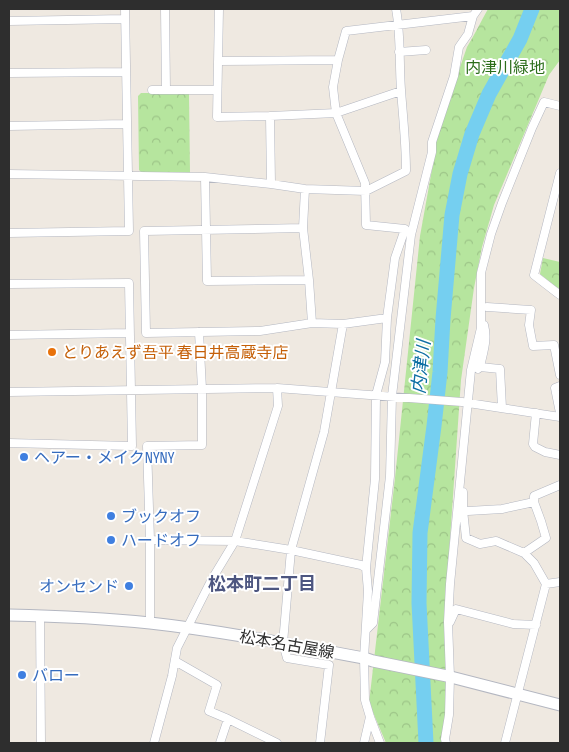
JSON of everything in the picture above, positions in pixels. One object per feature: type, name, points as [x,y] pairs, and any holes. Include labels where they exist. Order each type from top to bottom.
[{"type":"main road","name":"松本名古屋線","points":[[9,615],[150,623],[283,643],[369,659],[560,705]]},
{"type":"street","points":[[9,233],[129,231],[125,9]]},
{"type":"street","points":[[165,9],[166,90]]},
{"type":"street","points":[[219,9],[217,117],[336,113],[401,91]]},
{"type":"street","points":[[9,174],[205,177],[305,189],[366,191],[406,171],[399,25],[396,9]]},
{"type":"street","points":[[366,630],[373,623],[390,476],[412,234],[432,152],[432,142],[454,76],[459,47],[468,34],[473,16],[478,9]]},
{"type":"street","points":[[380,743],[365,700],[369,659],[366,630],[368,591],[366,568],[375,479],[376,395],[385,362],[387,318],[395,258],[405,229],[366,225],[365,183],[336,113],[333,86],[346,30],[473,16]]},
{"type":"street","points":[[9,21],[125,19]]},
{"type":"street","points":[[399,52],[426,50]]},
{"type":"street","points":[[218,61],[338,60]]},
{"type":"street","points":[[9,73],[126,72]]},
{"type":"street","points":[[152,90],[217,90]]},
{"type":"street","points":[[470,380],[480,367],[486,342],[486,334],[482,326],[481,273],[491,234],[544,102],[560,106]]},
{"type":"street","points":[[270,116],[271,184]]},
{"type":"street","points":[[9,126],[127,124]]},
{"type":"street","points":[[560,172],[534,275],[560,294]]},
{"type":"street","points":[[205,177],[206,280],[309,280]]},
{"type":"street","points":[[305,189],[303,228],[312,323]]},
{"type":"street","points":[[303,228],[144,231],[146,333],[260,331],[312,323],[343,324],[387,318]]},
{"type":"street","points":[[9,284],[129,283],[132,446],[9,443]]},
{"type":"street","points":[[446,743],[449,714],[448,622],[450,584],[465,403],[471,370],[487,307],[481,296]]},
{"type":"street","points":[[487,307],[531,310],[529,325],[533,346],[554,345],[560,376]]},
{"type":"street","points":[[320,743],[329,665],[288,658],[283,643],[291,550],[324,432],[343,324]]},
{"type":"street","points":[[150,623],[147,446],[202,445],[200,332]]},
{"type":"street","points":[[9,335],[129,333]]},
{"type":"street","points":[[480,367],[500,369],[502,408]]},
{"type":"street","points":[[560,386],[555,388],[560,413]]},
{"type":"street","points":[[154,743],[172,676],[177,648],[212,579],[236,541],[278,406],[277,388]]},
{"type":"street","points":[[9,392],[277,388],[465,403],[560,417]]},
{"type":"street","points":[[536,413],[533,444],[545,452],[560,455]]},
{"type":"street","points":[[460,475],[463,481],[463,510],[466,538],[480,544],[496,541],[524,553],[534,563],[546,584],[505,743]]},
{"type":"street","points":[[524,553],[546,538],[534,502],[534,496],[560,485]]},
{"type":"street","points":[[463,510],[502,509],[534,502]]},
{"type":"street","points":[[150,540],[236,541],[291,550],[361,565],[366,568]]},
{"type":"street","points":[[546,584],[560,582]]},
{"type":"street","points":[[448,622],[450,622],[456,609],[513,624],[536,625]]},
{"type":"street","points":[[40,616],[41,743]]},
{"type":"street","points":[[175,661],[217,685],[209,711],[277,743]]},
{"type":"street","points":[[364,743],[370,718]]},
{"type":"street","points":[[220,743],[228,719]]},
{"type":"green space","name":"内津川緑地","points":[[488,9],[560,9],[560,60],[549,75],[494,205],[482,247],[474,288],[461,380],[447,583],[447,714],[443,743],[386,743],[369,703],[420,236],[436,147],[434,142],[467,47]]},
{"type":"green space","points":[[141,93],[189,93],[190,173],[142,173],[139,170],[138,96]]},
{"type":"green space","points":[[543,258],[560,262],[560,289],[540,274]]},
{"type":"waterway","name":"内津川","points":[[426,743],[419,603],[420,533],[440,372],[452,215],[460,174],[472,134],[489,94],[520,39],[532,9]]},
{"type":"place","name":"とりあえず吾平 春日井高蔵寺店","points":[[52,352]]},
{"type":"place","name":"ヘアー・メイクNYNY","points":[[24,457]]},
{"type":"place","name":"ブックオフ","points":[[111,516]]},
{"type":"place","name":"ハードオフ","points":[[111,540]]},
{"type":"place","name":"オンセンド","points":[[129,586]]},
{"type":"place","name":"バロー","points":[[22,675]]},
{"type":"district","name":"松本町二丁目","points":[[262,584]]}]
